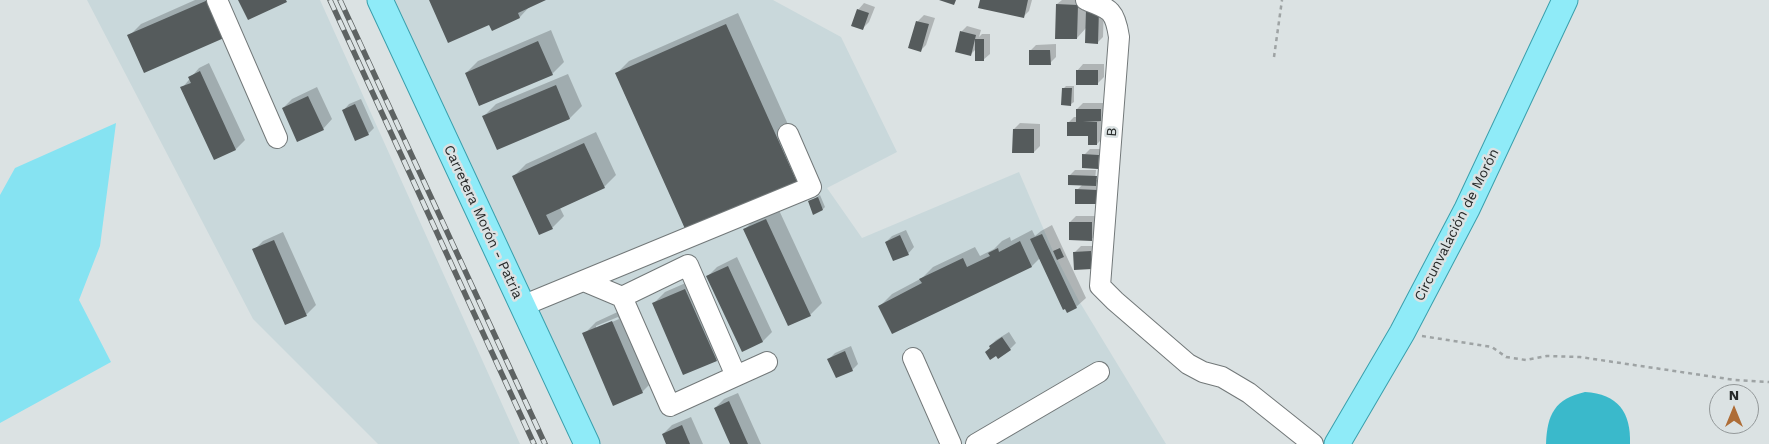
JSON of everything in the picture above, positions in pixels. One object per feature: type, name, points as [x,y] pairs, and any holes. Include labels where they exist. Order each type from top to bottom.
[{"type":"main road","name":"Carretera Morón - Patria","points":[[380,0],[588,444]]},
{"type":"main road","name":"Circunvalación de Morón","points":[[1336,444],[1402,334],[1468,209],[1565,0]]},
{"type":"street","points":[[217,0],[277,138]]},
{"type":"street","points":[[1086,0],[1110,10],[1117,21]]},
{"type":"street","points":[[1117,21],[1124,0]]},
{"type":"street","name":"B","points":[[1117,21],[1119,37],[1100,286],[1188,364],[1203,372],[1222,377],[1249,393],[1313,444]]},
{"type":"street","points":[[522,306],[811,186],[788,134]]},
{"type":"street","points":[[622,297],[688,265],[736,376]]},
{"type":"street","points":[[584,281],[622,297],[670,406],[767,362]]},
{"type":"street","points":[[913,358],[951,444]]},
{"type":"street","points":[[976,444],[1099,372]]},
{"type":"path","points":[[1274,57],[1282,0]]},
{"type":"path","points":[[1402,334],[1492,347],[1506,357],[1526,360],[1547,356],[1580,357],[1736,380],[1769,382]]},
{"type":"shaded area","points":[[87,0],[320,0],[520,444],[378,444],[253,319]]},
{"type":"shaded area","points":[[393,0],[773,0],[841,37],[897,152],[827,188],[862,238],[1019,172],[1053,251],[1079,301],[1166,444],[598,444]]},
{"type":"shaded area","points":[[116,123],[100,246],[79,300],[111,362],[0,423],[0,195],[15,168]]},
{"type":"shaded area","points":[[1585,392],[1606,396],[1620,407],[1628,423],[1630,444],[1546,444],[1548,424],[1555,409],[1566,399]]},
{"type":"building","points":[[208,0],[224,38],[144,73],[127,35]]},
{"type":"building","points":[[238,0],[286,0],[287,2],[248,20]]},
{"type":"building","points":[[429,0],[546,0],[518,13],[520,18],[492,31],[489,25],[448,43]]},
{"type":"building","points":[[939,0],[956,0],[954,5]]},
{"type":"building","points":[[980,0],[1028,0],[1024,18],[978,8]]},
{"type":"building","points":[[1056,4],[1078,5],[1077,39],[1055,39]]},
{"type":"building","points":[[857,9],[869,13],[863,30],[851,26]]},
{"type":"building","points":[[1086,9],[1099,9],[1098,44],[1085,43]]},
{"type":"building","points":[[916,21],[929,24],[921,52],[908,48]]},
{"type":"building","points":[[726,24],[797,182],[686,231],[615,73]]},
{"type":"building","points":[[960,31],[976,35],[971,56],[955,52]]},
{"type":"building","points":[[975,39],[984,39],[984,61],[975,61]]},
{"type":"building","points":[[538,41],[553,75],[479,106],[465,73]]},
{"type":"building","points":[[1029,50],[1050,50],[1051,65],[1029,65]]},
{"type":"building","points":[[1076,70],[1098,70],[1098,85],[1076,85]]},
{"type":"building","points":[[200,71],[236,150],[214,160],[180,87],[191,83],[188,77]]},
{"type":"building","points":[[556,85],[570,119],[497,150],[482,116]]},
{"type":"building","points":[[1062,88],[1072,88],[1071,106],[1061,105]]},
{"type":"building","points":[[308,96],[324,130],[297,142],[282,108]]},
{"type":"building","points":[[355,104],[369,135],[355,141],[342,110]]},
{"type":"building","points":[[1076,109],[1101,109],[1101,121],[1083,122],[1097,122],[1097,145],[1088,145],[1088,136],[1067,136],[1067,122],[1076,122]]},
{"type":"building","points":[[1013,129],[1034,129],[1034,153],[1012,153]]},
{"type":"building","points":[[584,143],[605,188],[546,215],[553,229],[539,235],[512,176]]},
{"type":"building","points":[[1082,154],[1099,155],[1098,169],[1082,168]]},
{"type":"building","points":[[1068,175],[1097,176],[1096,186],[1068,185]]},
{"type":"building","points":[[1075,189],[1098,190],[1098,204],[1075,204]]},
{"type":"building","points":[[818,197],[823,210],[813,215],[808,201]]},
{"type":"building","points":[[766,219],[811,316],[788,326],[743,229]]},
{"type":"building","points":[[1069,222],[1092,222],[1092,241],[1069,240]]},
{"type":"building","points":[[1042,234],[1077,308],[1067,313],[1065,309],[1063,310],[1030,239]]},
{"type":"building","points":[[900,235],[909,255],[893,261],[885,242]]},
{"type":"building","points":[[274,240],[307,316],[285,325],[252,249]]},
{"type":"building","points":[[1020,241],[1032,267],[892,334],[878,306],[922,283],[919,279],[963,258],[967,267],[990,256],[988,253],[998,248],[999,252]]},
{"type":"building","points":[[1060,248],[1064,257],[1057,260],[1053,251]]},
{"type":"building","points":[[1091,251],[1092,269],[1074,270],[1073,252]]},
{"type":"building","points":[[728,266],[763,342],[742,352],[706,276]]},
{"type":"building","points":[[685,289],[717,361],[683,375],[652,303]]},
{"type":"building","points":[[612,321],[643,393],[613,406],[582,333]]},
{"type":"building","points":[[1002,337],[1011,350],[998,359],[996,356],[990,360],[985,352],[990,348],[989,346]]},
{"type":"building","points":[[845,351],[853,371],[836,378],[827,359]]},
{"type":"building","points":[[729,401],[748,444],[730,444],[714,408]]},
{"type":"building","points":[[682,425],[690,444],[666,444],[662,434]]},
{"type":"railway","points":[[330,0],[534,444]]},
{"type":"railway","points":[[340,0],[545,444]]}]
